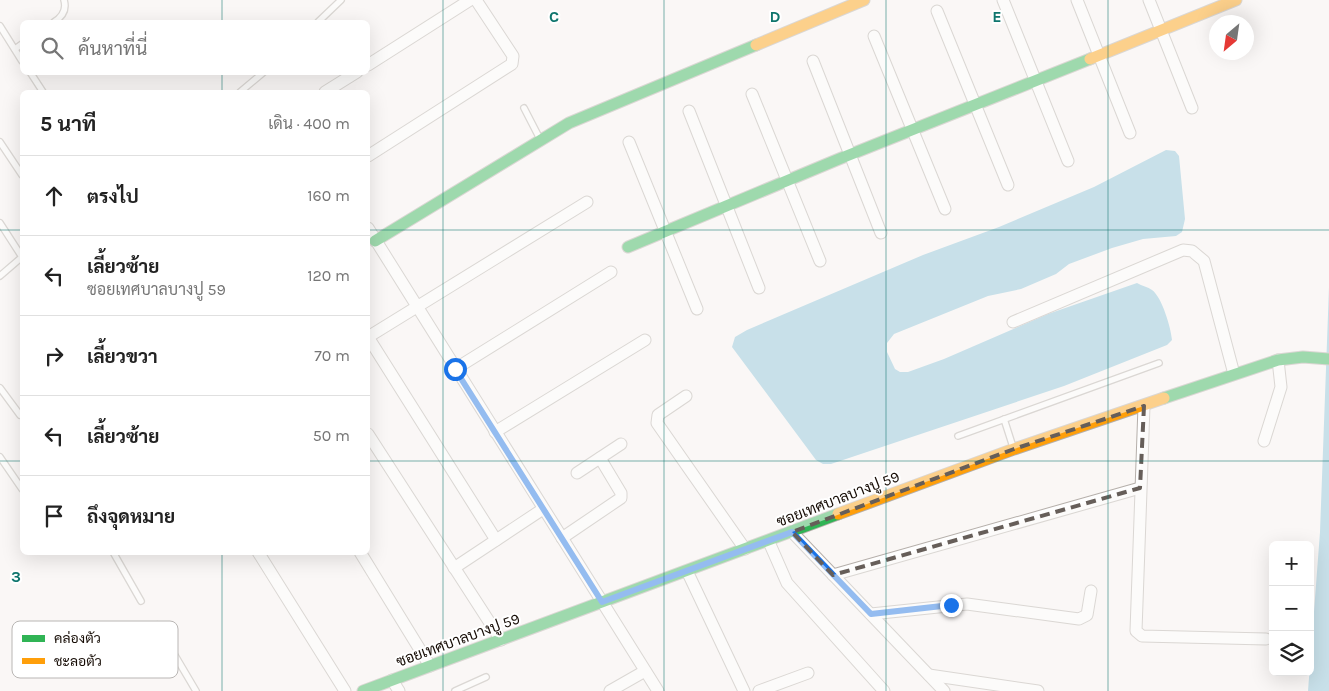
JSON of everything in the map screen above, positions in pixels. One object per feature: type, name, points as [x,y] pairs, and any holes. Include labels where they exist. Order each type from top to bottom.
[{"type":"street","points":[[370,65],[470,0]]},
{"type":"street","points":[[370,155],[512,64],[513,56],[476,0]]},
{"type":"street","points":[[375,241],[569,123],[864,0]]},
{"type":"street","points":[[1003,0],[1068,161]]},
{"type":"street","points":[[1077,0],[1130,133]]},
{"type":"street","points":[[1149,0],[1192,108]]},
{"type":"street","points":[[628,247],[788,180],[1098,56],[1224,2],[1236,0]]},
{"type":"street","points":[[936,11],[1008,185]]},
{"type":"street","points":[[874,36],[945,210]]},
{"type":"street","points":[[813,61],[882,233]]},
{"type":"street","points":[[328,90],[351,75]]},
{"type":"street","points":[[752,94],[820,261]]},
{"type":"street","points":[[689,111],[760,288]]},
{"type":"street","points":[[629,142],[697,310]]},
{"type":"street","points":[[370,336],[587,202]]},
{"type":"street","points":[[370,232],[658,691]]},
{"type":"street","points":[[1013,322],[1183,250],[1192,251],[1204,261],[1234,374]]},
{"type":"street","points":[[455,369],[611,272]]},
{"type":"street","points":[[370,340],[496,540]]},
{"type":"street","points":[[495,432],[645,340]]},
{"type":"street","name":"ซอยเทศบาลบางปู 59","points":[[362,691],[768,542],[1014,449],[1278,360],[1303,357],[1329,359]]},
{"type":"street","points":[[1264,441],[1281,387],[1278,360]]},
{"type":"street","points":[[686,396],[658,415],[657,423],[745,549]]},
{"type":"street","points":[[1144,406],[1135,625],[1138,634],[1142,636],[1266,639]]},
{"type":"street","points":[[370,437],[501,640]]},
{"type":"street","points":[[577,473],[621,444]]},
{"type":"street","points":[[562,538],[620,498],[621,493],[600,458]]},
{"type":"street","points":[[833,575],[1140,488]]},
{"type":"street","points":[[454,568],[543,509]]},
{"type":"street","points":[[792,532],[944,691]]},
{"type":"street","points":[[768,542],[787,583],[884,691]]},
{"type":"street","points":[[260,555],[345,691]]},
{"type":"street","points":[[362,555],[430,666]]},
{"type":"street","points":[[687,571],[744,691]]},
{"type":"street","points":[[871,614],[967,604],[1079,619],[1087,615],[1091,592]]},
{"type":"street","points":[[614,690],[645,671]]},
{"type":"street","points":[[759,691],[808,673]]},
{"type":"street","points":[[929,675],[1038,691]]},
{"type":"street","points":[[392,680],[399,691]]},
{"type":"lane","points":[[57,20],[65,8],[64,0]]},
{"type":"lane","points":[[320,20],[341,0]]},
{"type":"lane","points":[[0,26],[20,58]]},
{"type":"lane","points":[[15,49],[20,45]]},
{"type":"lane","points":[[32,75],[42,90]]},
{"type":"lane","points":[[242,90],[260,75]]},
{"type":"lane","points":[[524,108],[540,139]]},
{"type":"lane","points":[[0,142],[20,172]]},
{"type":"lane","points":[[0,223],[20,254]]},
{"type":"lane","points":[[0,276],[20,259]]},
{"type":"lane","points":[[958,436],[1159,363]]},
{"type":"lane","points":[[0,388],[20,415]]},
{"type":"lane","points":[[1004,419],[1014,449]]},
{"type":"lane","points":[[0,457],[20,486]]},
{"type":"lane","points":[[115,555],[141,601]]},
{"type":"lane","points":[[178,661],[196,691]]},
{"type":"lane","points":[[455,691],[486,677]]},
{"type":"highlighted area","points":[[1144,406],[1140,488],[833,575],[792,532],[1014,449]]},
{"type":"water","points":[[1166,150],[1175,151],[1179,156],[1185,219],[1182,232],[1176,236],[1143,239],[1112,248],[1069,264],[1056,274],[1021,289],[988,296],[894,334],[887,343],[887,352],[895,369],[900,372],[908,372],[944,359],[1048,314],[1137,283],[1152,290],[1159,299],[1170,328],[1172,340],[1167,345],[1064,386],[831,464],[823,464],[816,460],[732,347],[735,337],[747,330],[923,255],[999,227],[1094,187]]},
{"type":"water","points":[[1329,287],[1329,691],[1308,691],[1309,676],[1314,676],[1314,612],[1320,532]]},
{"type":"traffic: fast","points":[[375,241],[569,123],[756,45]]},
{"type":"traffic: fast","points":[[628,247],[839,159],[1090,59]]},
{"type":"traffic: fast","points":[[1164,398],[1278,360],[1303,357],[1329,359]]},
{"type":"traffic: fast","points":[[363,691],[838,514]]},
{"type":"traffic: slow","points":[[756,45],[864,0]]},
{"type":"traffic: slow","points":[[1090,59],[1236,0]]},
{"type":"traffic: slow","points":[[838,514],[1014,449],[1164,398]]},
{"type":"route","points":[[455,369],[602,602],[792,532],[871,614],[951,605]]}]
